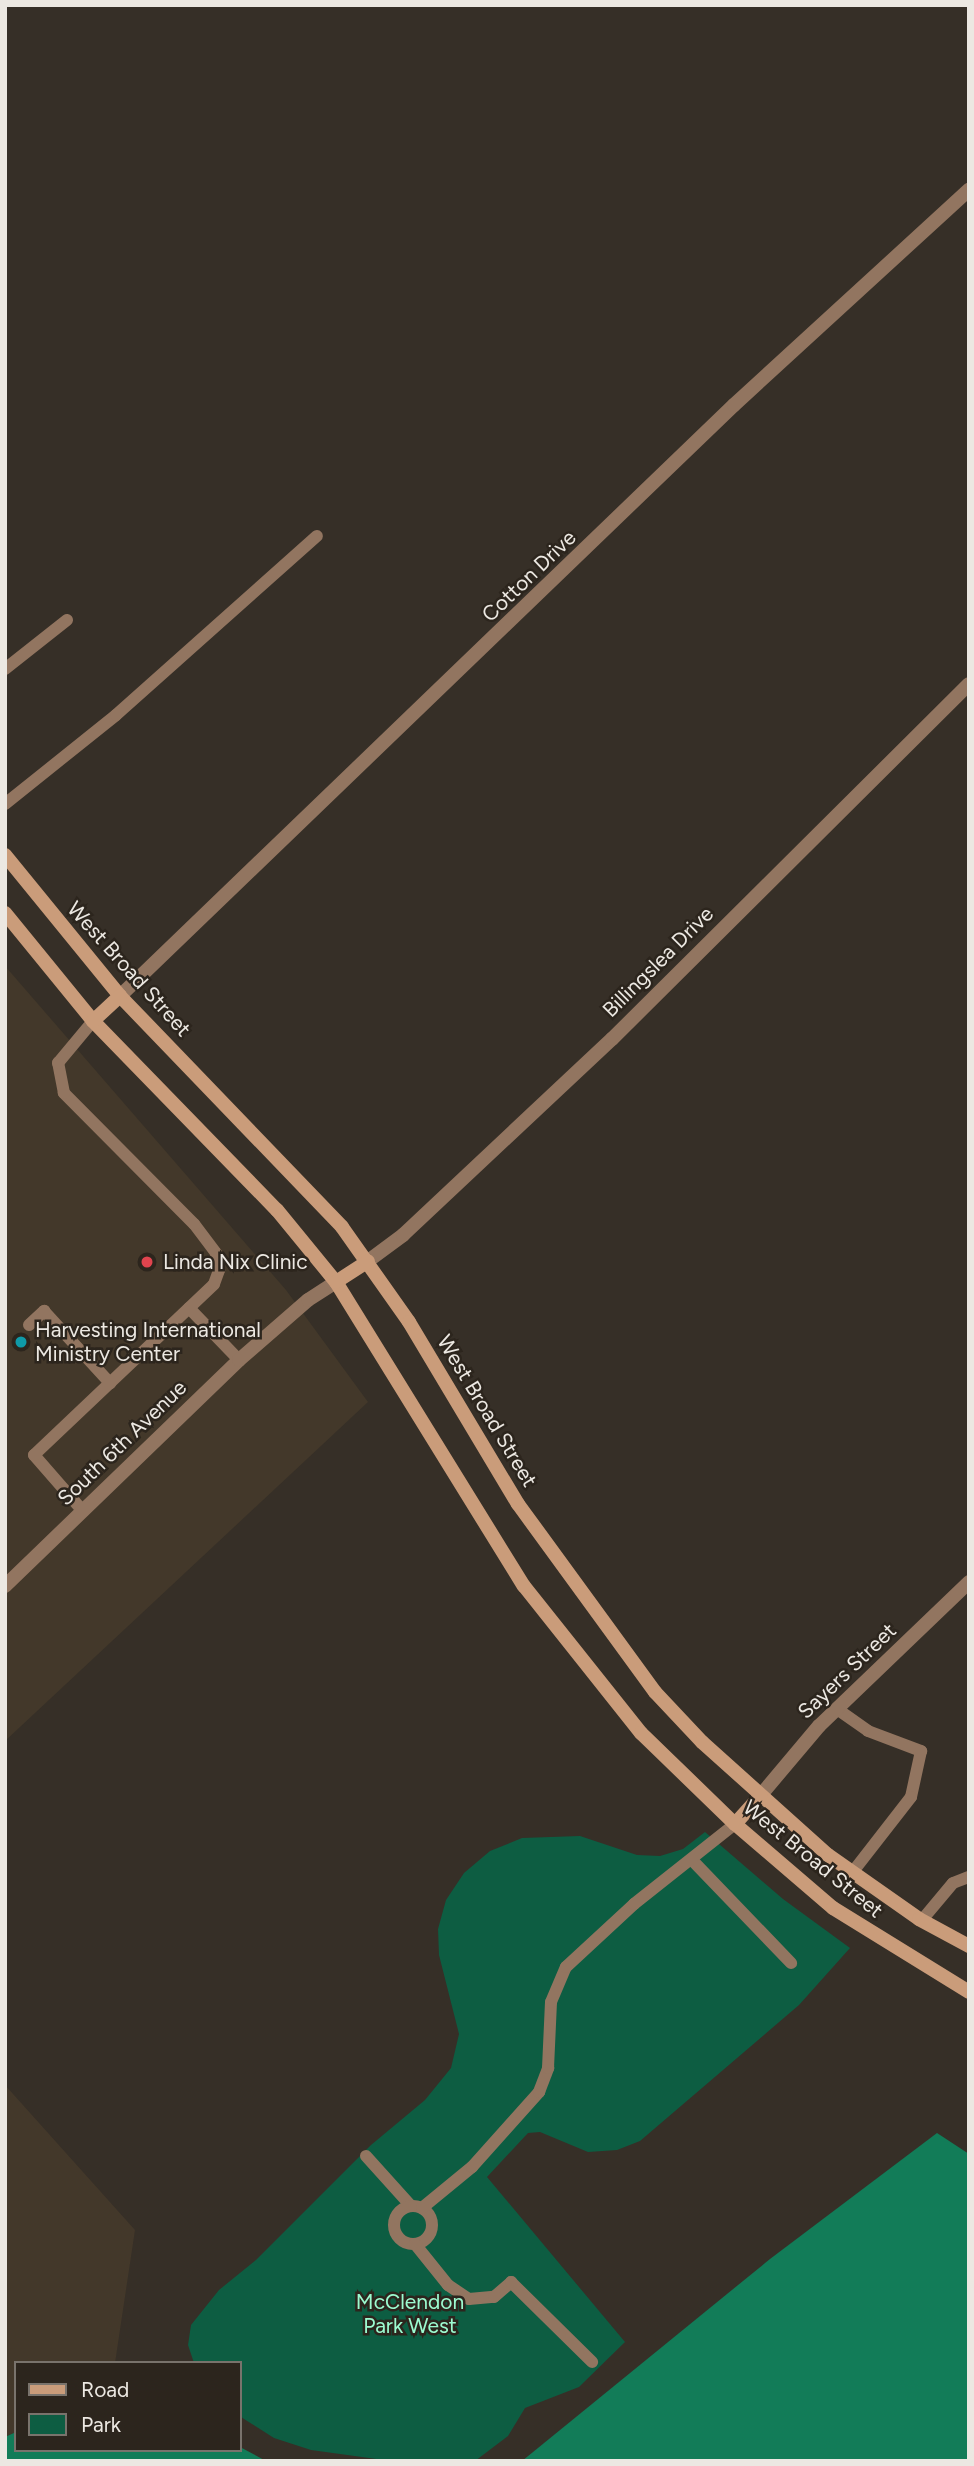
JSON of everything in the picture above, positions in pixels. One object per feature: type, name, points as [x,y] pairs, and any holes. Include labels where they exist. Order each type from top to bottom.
[{"type":"main road","name":"West Broad Street","points":[[5,855],[120,996],[313,1193],[368,1261],[518,1504],[611,1637],[665,1702],[760,1796],[852,1874],[922,1920],[969,1946]]},
{"type":"main road","name":"West Broad Street","points":[[5,913],[93,1021],[277,1210],[336,1282],[532,1596],[635,1726],[735,1824],[833,1908],[969,1992]]},
{"type":"main road","points":[[93,1021],[120,996]]},
{"type":"main road","points":[[336,1282],[368,1261]]},
{"type":"main road","points":[[735,1824],[760,1796]]},
{"type":"street","name":"Cotton Drive","points":[[120,996],[734,405],[969,190]]},
{"type":"street","name":"Billingslea Drive","points":[[368,1261],[403,1235],[612,1039],[969,684]]},
{"type":"street","name":"South 6th Avenue","points":[[5,1586],[239,1360],[308,1300],[336,1282]]},
{"type":"street","name":"Sayers Street","points":[[760,1796],[837,1709],[969,1582]]},
{"type":"lane","points":[[5,804],[147,688],[317,536]]},
{"type":"lane","points":[[5,669],[67,620]]},
{"type":"lane","points":[[82,1510],[34,1455],[214,1284],[219,1270],[216,1253],[176,1203],[70,1101],[60,1084],[63,1053],[93,1021]]},
{"type":"lane","points":[[189,1308],[239,1360]]},
{"type":"lane","points":[[29,1325],[44,1311],[110,1383]]},
{"type":"lane","points":[[837,1709],[868,1731],[921,1751],[911,1797],[852,1874]]},
{"type":"lane","points":[[592,2362],[510,2282],[494,2297],[469,2300],[448,2285],[415,2244],[398,2237],[394,2223],[401,2210],[417,2207],[490,2149],[539,2092],[548,2068],[551,2002],[566,1967],[634,1904],[735,1824]]},
{"type":"lane","points":[[692,1860],[791,1964]]},
{"type":"lane","points":[[922,1920],[953,1883],[969,1877]]},
{"type":"lane","points":[[366,2156],[417,2207],[432,2227],[425,2240],[415,2244]]},
{"type":"shaded area","points":[[5,966],[286,1290],[368,1402],[5,1741]]},
{"type":"shaded area","points":[[5,2085],[135,2230],[115,2361],[14,2361],[14,2433],[5,2437]]},
{"type":"green space","name":"McClendon Park West","points":[[705,1832],[783,1899],[850,1948],[799,2005],[640,2141],[617,2150],[588,2152],[540,2132],[528,2133],[487,2177],[625,2342],[579,2387],[525,2408],[508,2436],[475,2461],[391,2461],[311,2450],[274,2438],[242,2417],[242,2361],[193,2361],[188,2345],[191,2325],[219,2290],[256,2260],[371,2145],[425,2100],[451,2068],[459,2034],[439,1955],[438,1929],[446,1900],[464,1873],[490,1851],[522,1838],[580,1836],[637,1855],[660,1856],[683,1849]]},
{"type":"green space","points":[[937,2133],[969,2154],[969,2461],[522,2461],[770,2259]]},
{"type":"green space","points":[[14,2433],[14,2452],[242,2452],[242,2448],[266,2461],[5,2461],[5,2437]]},
{"type":"place","name":"Linda Nix Clinic","points":[[147,1262]]},
{"type":"place","name":"Harvesting International Ministry Center","points":[[21,1342]]}]
